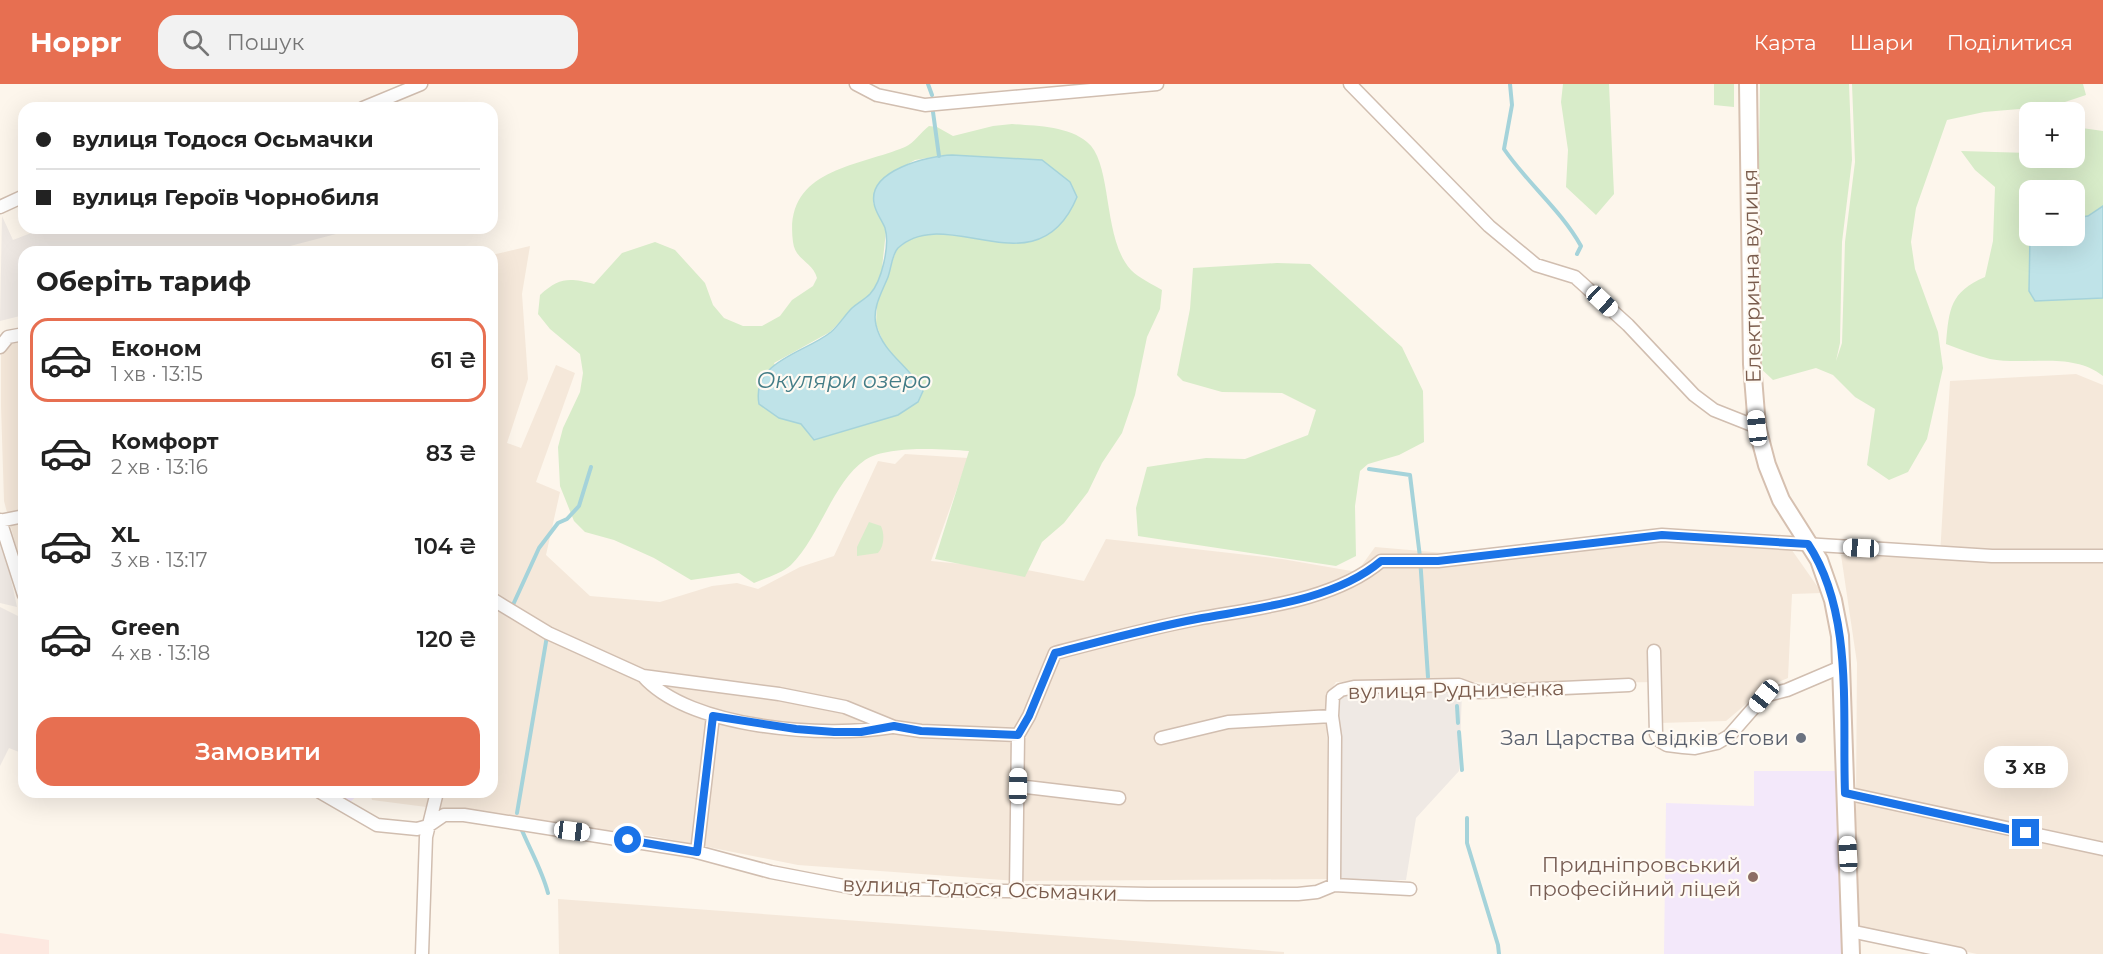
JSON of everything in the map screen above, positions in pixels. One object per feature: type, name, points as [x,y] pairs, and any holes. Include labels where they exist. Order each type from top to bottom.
[{"type":"street","points":[[378,102],[422,84]]},
{"type":"street","points":[[856,84],[877,95],[925,105],[1157,84]]},
{"type":"street","points":[[1350,84],[1489,226],[1536,265],[1575,277],[1628,325],[1694,395],[1714,410],[1757,428]]},
{"type":"street","name":"Електрична вулиця","points":[[1748,84],[1752,364],[1757,428],[1767,465],[1781,500],[1819,560],[1833,600],[1840,636],[1851,954]]},
{"type":"street","points":[[0,207],[18,199]]},
{"type":"street","points":[[0,347],[8,337],[18,334]]},
{"type":"street","points":[[18,517],[0,521],[18,576]]},
{"type":"street","points":[[1016,891],[1018,735],[1029,716],[1055,653],[1196,619],[1274,606],[1365,575],[1381,561],[1432,561],[1662,535],[1992,556],[2103,556]]},
{"type":"street","points":[[498,603],[548,633],[643,676],[779,693],[845,707],[894,726],[921,731],[1018,735]]},
{"type":"street","points":[[1654,651],[1656,734],[1660,741],[1667,745],[1683,747],[1695,748],[1717,743],[1729,735],[1764,696],[1787,690],[1841,667]]},
{"type":"street","points":[[643,676],[661,693],[713,716],[796,729],[834,732],[861,732],[894,726]]},
{"type":"street","name":"вулиця Рудниченка","points":[[1161,738],[1227,722],[1332,716],[1333,696],[1341,690],[1354,687],[1459,685],[1478,692],[1629,685]]},
{"type":"street","points":[[697,852],[713,716]]},
{"type":"street","points":[[1332,716],[1335,737],[1334,885],[1410,890]]},
{"type":"street","points":[[1018,786],[1119,798]]},
{"type":"street","points":[[1845,793],[2103,849]]},
{"type":"street","name":"вулиця Тодося Осьмачки","points":[[330,798],[377,825],[417,829],[428,826],[444,815],[464,815],[697,852],[790,876],[854,888],[1298,894],[1317,892],[1334,885]]},
{"type":"street","points":[[422,954],[428,826],[435,798]]},
{"type":"street","points":[[1850,931],[1960,954]]},
{"type":"shaded area","points":[[2,216],[13,240],[28,234],[336,234],[290,246],[18,246],[18,316],[0,321]]},
{"type":"shaded area","points":[[530,246],[522,294],[528,379],[507,443],[521,448],[556,365],[575,373],[536,482],[560,492],[546,555],[590,596],[660,602],[712,586],[737,583],[758,589],[800,567],[834,556],[878,461],[895,464],[905,454],[968,458],[931,561],[1027,570],[1084,581],[1106,539],[1282,559],[1357,572],[1375,547],[1456,554],[1651,531],[1782,536],[1822,593],[1792,594],[1788,678],[1765,688],[1726,721],[1660,723],[1659,682],[1503,684],[1442,680],[1336,682],[1326,698],[1330,879],[1017,881],[798,865],[653,836],[372,800],[372,798],[498,798],[498,254]]},
{"type":"shaded area","points":[[18,338],[18,554],[4,501],[1,406],[1,349],[13,339]]},
{"type":"shaded area","points":[[2076,374],[2103,385],[2103,954],[1977,954],[1855,928],[1857,663],[1841,555],[1940,556],[1950,381]]},
{"type":"shaded area","points":[[0,528],[17,607],[0,603]]},
{"type":"shaded area","points":[[0,607],[18,616],[18,752],[9,748],[0,766]]},
{"type":"shaded area","points":[[1462,692],[1459,771],[1416,818],[1406,880],[1339,880],[1339,694]]},
{"type":"shaded area","name":"Придніпровський професійний ліцей","points":[[1754,771],[1836,771],[1843,954],[1664,954],[1666,803],[1754,806]]},
{"type":"shaded area","points":[[341,798],[354,798],[350,802]]},
{"type":"shaded area","points":[[558,899],[1284,952],[1284,954],[559,954]]},
{"type":"shaded area","points":[[0,933],[49,940],[49,954],[0,954]]},
{"type":"green space","points":[[1563,84],[1609,84],[1614,194],[1596,215],[1566,187],[1568,150],[1561,102]]},
{"type":"green space","points":[[1714,84],[1734,84],[1734,107],[1714,105]]},
{"type":"green space","points":[[1760,84],[1849,84],[1852,160],[1842,242],[1840,343],[1836,361],[1842,343],[1845,242],[1855,162],[1852,84],[2083,84],[2086,95],[2065,102],[2019,102],[2019,109],[1984,112],[1947,120],[1916,208],[1911,242],[1915,269],[1938,332],[1943,368],[1927,439],[1908,472],[1889,480],[1867,465],[1875,409],[1855,397],[1833,375],[1816,368],[1773,380],[1756,364]]},
{"type":"green space","points":[[1012,124],[1051,128],[1071,133],[1087,142],[1095,152],[1101,166],[1111,221],[1122,256],[1134,273],[1162,290],[1160,309],[1147,337],[1135,395],[1122,433],[1102,463],[1088,492],[1064,523],[1042,542],[1025,577],[935,559],[969,451],[901,450],[875,455],[865,460],[844,482],[801,554],[779,573],[754,583],[739,573],[691,580],[654,558],[614,540],[585,532],[574,521],[560,486],[558,447],[563,428],[580,392],[583,373],[580,354],[550,329],[538,314],[540,295],[553,285],[565,280],[594,284],[622,253],[655,242],[675,250],[705,283],[713,305],[724,318],[743,326],[762,326],[780,316],[792,300],[813,286],[817,278],[812,268],[797,253],[793,242],[793,218],[800,199],[811,185],[846,167],[905,147],[929,126],[937,127],[953,136],[993,126]],"holes":[[[945,155],[1030,159],[1019,243],[938,233],[918,234],[897,249],[877,302],[876,324],[886,349],[918,382],[898,415],[814,440],[801,424],[774,363],[830,332],[871,293],[881,277],[886,231],[873,202],[886,176],[915,160]]]},
{"type":"green space","points":[[2085,128],[2103,131],[2103,206],[2085,216],[2085,180],[2019,180],[2019,246],[2029,246],[2029,291],[2035,301],[2103,298],[2103,376],[2091,368],[2063,361],[1990,359],[1946,344],[1950,311],[1958,296],[1965,289],[1985,277],[1993,241],[1995,187],[1975,170],[1961,151],[2019,153],[2019,168],[2085,168]]},
{"type":"green space","points":[[1277,263],[1310,264],[1402,347],[1423,391],[1424,442],[1399,455],[1368,464],[1360,471],[1355,506],[1356,556],[1336,566],[1138,536],[1136,508],[1147,467],[1206,458],[1245,459],[1308,435],[1316,410],[1282,393],[1222,392],[1183,381],[1177,375],[1190,309],[1193,268]]},
{"type":"green space","points":[[869,522],[881,526],[882,547],[878,553],[857,556],[857,547]]},
{"type":"water","name":"Окуляри озеро","points":[[952,155],[1042,160],[1070,182],[1077,197],[1060,225],[1039,239],[1016,243],[941,234],[918,237],[898,248],[876,306],[876,325],[884,344],[918,382],[923,391],[918,402],[898,415],[814,440],[801,424],[779,418],[759,404],[759,389],[763,378],[782,360],[831,332],[874,288],[886,253],[885,228],[874,203],[875,192],[880,182],[902,167],[915,162]]},
{"type":"water","points":[[2103,206],[2103,298],[2035,301],[2029,291],[2030,246],[2085,246],[2085,216]]},
{"type":"waterway","points":[[928,84],[932,95]]},
{"type":"waterway","points":[[1510,84],[1512,105],[1504,149],[1573,233],[1581,246],[1577,254]]},
{"type":"waterway","points":[[933,112],[939,156]]},
{"type":"waterway","points":[[512,607],[539,548],[558,523],[567,519],[579,506],[591,467]]},
{"type":"waterway","points":[[1369,469],[1410,475],[1420,557],[1428,677]]},
{"type":"waterway","points":[[517,813],[547,636]]},
{"type":"waterway","points":[[1457,706],[1458,723]]},
{"type":"waterway","points":[[1459,732],[1462,770]]},
{"type":"waterway","points":[[1467,818],[1467,843],[1499,954]]},
{"type":"waterway","points":[[521,828],[548,893]]},
{"type":"place","name":"Зал Царства Свідків Єгови","points":[[1801,738]]},
{"type":"place","name":"Придніпровський професійний ліцей","points":[[1753,877]]},
{"type":"route","points":[[628,840],[697,852],[713,716],[796,729],[834,732],[861,732],[894,726],[921,731],[1018,735],[1029,716],[1055,653],[1196,619],[1274,606],[1365,575],[1381,561],[1438,561],[1662,535],[1808,544],[1819,560],[1833,600],[1840,636],[1845,793],[2026,833]]}]
